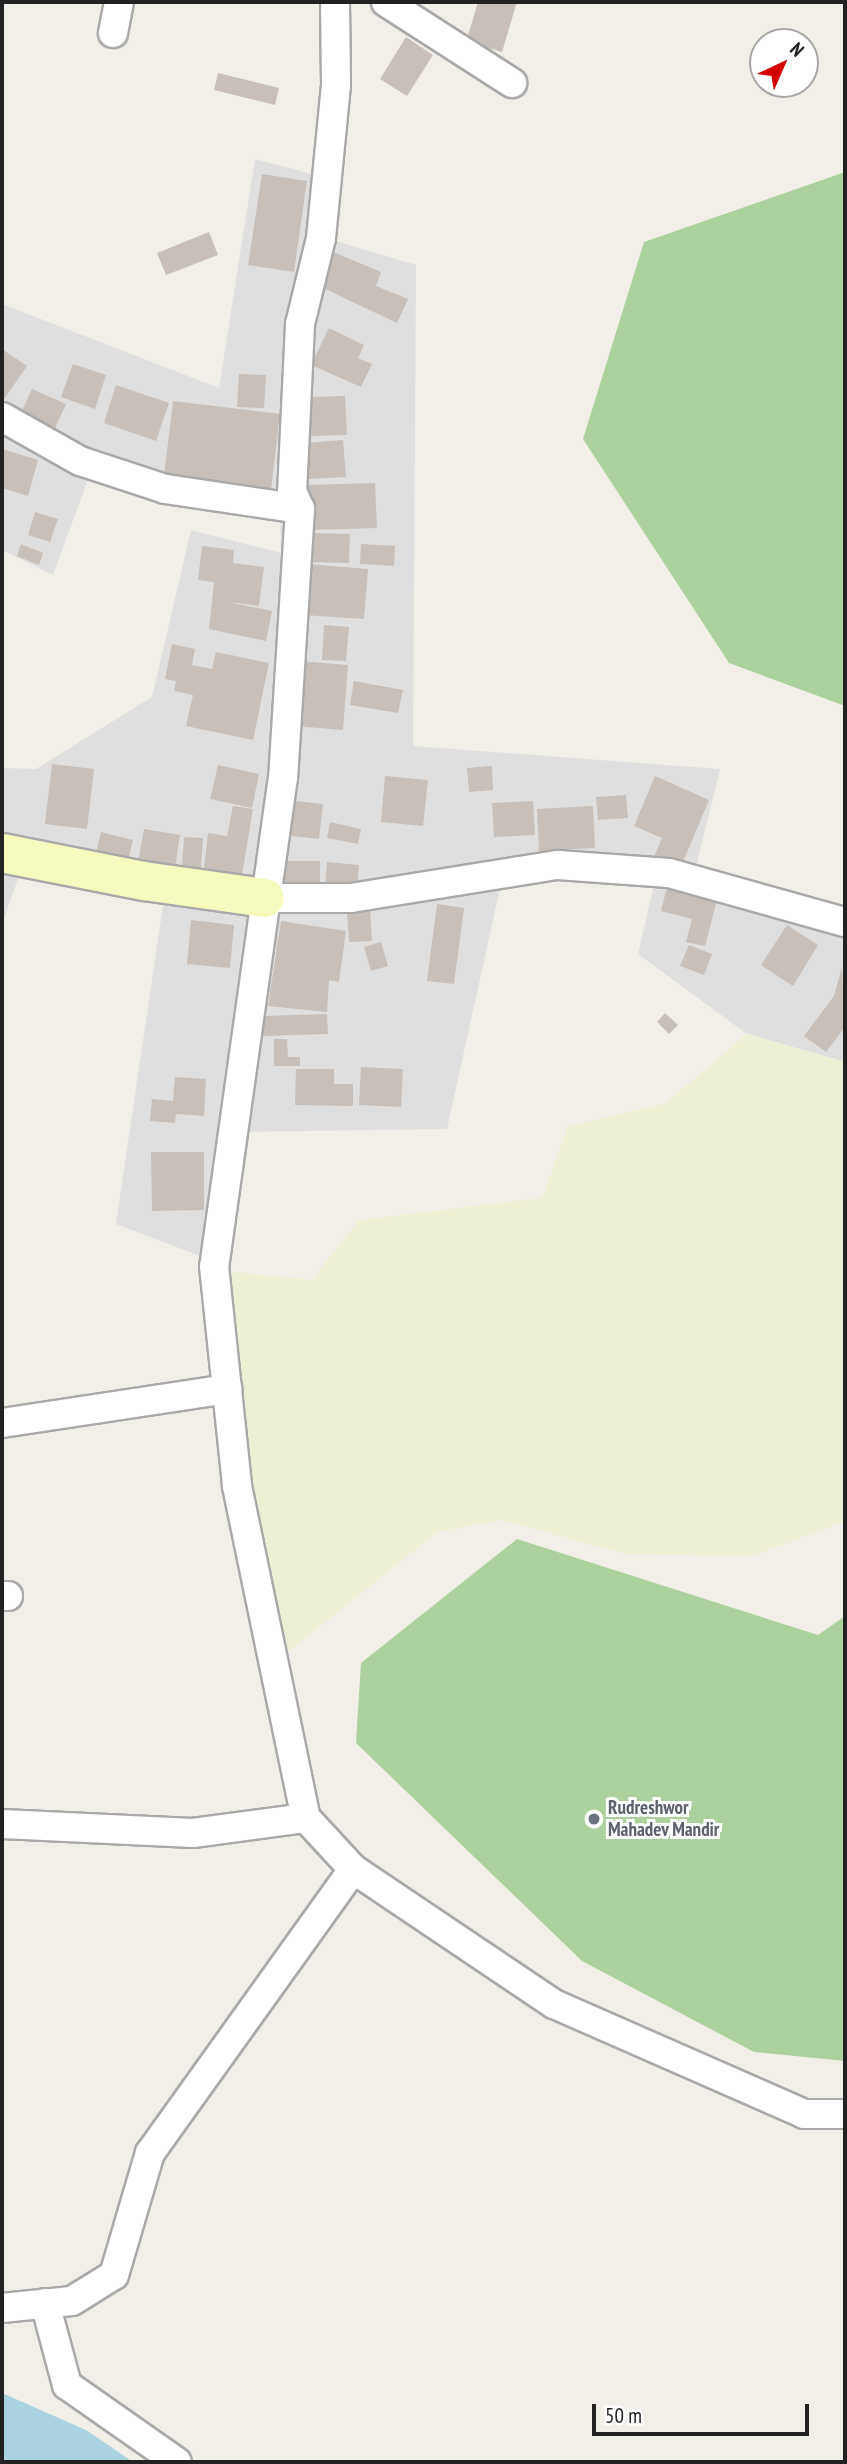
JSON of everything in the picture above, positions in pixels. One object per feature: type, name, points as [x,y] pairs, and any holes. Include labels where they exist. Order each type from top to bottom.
[{"type":"street","points":[[113,33],[119,2]]},
{"type":"street","points":[[335,2],[336,85],[321,239],[300,324],[292,491],[300,509],[283,777],[214,1266],[237,1486],[306,1818],[353,1868],[554,2004],[804,2114],[845,2114]]},
{"type":"street","points":[[386,2],[512,83]]},
{"type":"street","points":[[2,417],[80,461],[165,489],[300,509]]},
{"type":"street","points":[[2,853],[144,881],[265,898],[351,898],[558,865],[669,873],[845,922]]},
{"type":"street","points":[[2,1423],[227,1389]]},
{"type":"street","points":[[2,1824],[193,1833],[306,1818]]},
{"type":"street","points":[[2,2308],[72,2301],[114,2275],[150,2153],[353,1868]]},
{"type":"street","points":[[45,2303],[66,2385],[177,2462]]},
{"type":"shaded area","points":[[255,159],[327,178],[319,236],[416,265],[413,746],[720,769],[694,875],[558,865],[351,898],[29,848],[2,924],[2,768],[36,769],[152,697],[191,530],[281,553],[280,513],[165,489],[2,417],[2,304],[219,388]]},
{"type":"shaded area","points":[[2,426],[90,474],[53,575],[2,550]]},
{"type":"shaded area","points":[[655,881],[845,924],[845,1062],[747,1034],[638,954]]},
{"type":"shaded area","points":[[500,888],[447,1129],[242,1132],[274,905]]},
{"type":"shaded area","points":[[165,892],[255,907],[208,1259],[116,1224]]},
{"type":"green space","points":[[845,172],[845,706],[729,663],[583,439],[644,242]]},
{"type":"green space","points":[[747,1034],[845,1062],[845,1521],[753,1556],[626,1554],[501,1520],[437,1532],[274,1663],[215,1270],[312,1280],[359,1220],[542,1198],[568,1126],[665,1104]]},
{"type":"green space","points":[[517,1539],[818,1635],[845,1616],[845,2061],[754,2052],[582,1961],[356,1743],[361,1663]]},
{"type":"water","points":[[2,2393],[86,2430],[133,2462],[2,2462]]},
{"type":"building","points":[[478,2],[517,2],[502,52],[466,42]]},
{"type":"building","points":[[406,37],[433,55],[407,96],[380,79]]},
{"type":"building","points":[[218,73],[279,88],[275,105],[214,90]]},
{"type":"building","points":[[262,174],[307,181],[294,272],[248,265]]},
{"type":"building","points":[[209,232],[218,255],[166,275],[157,253]]},
{"type":"building","points":[[333,252],[381,272],[376,286],[408,299],[397,323],[319,286]]},
{"type":"building","points":[[329,328],[364,345],[358,358],[372,364],[361,387],[311,365]]},
{"type":"building","points":[[2,349],[27,366],[2,402]]},
{"type":"building","points":[[73,364],[106,375],[95,409],[61,397]]},
{"type":"building","points":[[239,374],[266,375],[264,408],[237,407]]},
{"type":"building","points":[[116,385],[169,403],[156,441],[104,423]]},
{"type":"building","points":[[32,389],[66,404],[52,435],[18,419]]},
{"type":"building","points":[[345,396],[347,435],[310,436],[309,397]]},
{"type":"building","points":[[173,401],[280,414],[271,490],[164,476]]},
{"type":"building","points":[[343,440],[346,477],[308,479],[306,443]]},
{"type":"building","points":[[2,449],[38,460],[28,496],[2,488]]},
{"type":"building","points":[[375,483],[377,528],[308,530],[306,485]]},
{"type":"building","points":[[35,512],[58,519],[50,542],[28,535]]},
{"type":"building","points":[[309,533],[350,534],[349,563],[309,562]]},
{"type":"building","points":[[21,544],[43,553],[39,565],[17,556]]},
{"type":"building","points":[[361,544],[395,546],[394,566],[360,564]]},
{"type":"building","points":[[202,546],[234,550],[233,563],[264,567],[259,606],[228,602],[272,611],[266,641],[209,629],[214,582],[198,580]]},
{"type":"building","points":[[307,564],[368,569],[364,619],[304,615]]},
{"type":"building","points":[[324,625],[349,627],[346,661],[322,660]]},
{"type":"building","points":[[172,644],[195,649],[192,665],[212,669],[216,652],[269,663],[253,740],[186,726],[193,695],[174,691],[176,681],[165,679]]},
{"type":"building","points":[[299,661],[348,665],[343,730],[295,726]]},
{"type":"building","points":[[354,681],[403,690],[398,713],[350,705]]},
{"type":"building","points":[[52,764],[94,769],[87,829],[45,824]]},
{"type":"building","points":[[218,765],[259,774],[252,808],[210,799]]},
{"type":"building","points":[[492,766],[493,790],[469,792],[467,768]]},
{"type":"building","points":[[385,776],[428,780],[423,826],[381,822]]},
{"type":"building","points":[[655,776],[709,800],[680,869],[654,857],[662,838],[634,826]]},
{"type":"building","points":[[626,795],[628,818],[598,820],[596,797]]},
{"type":"building","points":[[295,801],[323,804],[319,839],[291,836]]},
{"type":"building","points":[[533,801],[535,835],[494,837],[492,803]]},
{"type":"building","points":[[233,806],[253,809],[241,881],[203,876],[208,833],[227,836]]},
{"type":"building","points":[[593,806],[595,848],[539,851],[537,809]]},
{"type":"building","points":[[330,822],[361,829],[358,844],[327,838]]},
{"type":"building","points":[[144,829],[180,835],[175,868],[138,862]]},
{"type":"building","points":[[101,832],[133,840],[127,865],[95,856]]},
{"type":"building","points":[[184,837],[203,838],[201,869],[182,868]]},
{"type":"building","points":[[274,861],[320,861],[320,889],[273,888]]},
{"type":"building","points":[[327,862],[359,865],[357,890],[325,888]]},
{"type":"building","points":[[667,887],[717,900],[705,946],[686,942],[692,919],[661,911]]},
{"type":"building","points":[[437,904],[464,908],[454,984],[427,981]]},
{"type":"building","points":[[370,909],[372,941],[349,942],[347,911]]},
{"type":"building","points":[[191,920],[234,925],[230,968],[187,964]]},
{"type":"building","points":[[281,921],[346,931],[339,982],[329,980],[327,1012],[268,1006]]},
{"type":"building","points":[[787,925],[818,945],[793,986],[761,965]]},
{"type":"building","points":[[381,942],[388,966],[371,971],[364,947]]},
{"type":"building","points":[[689,945],[712,954],[704,975],[680,966]]},
{"type":"building","points":[[842,967],[845,1027],[826,1052],[804,1036],[834,996]]},
{"type":"building","points":[[665,1013],[678,1025],[669,1034],[657,1022]]},
{"type":"building","points":[[327,1014],[328,1034],[263,1036],[263,1016]]},
{"type":"building","points":[[274,1039],[287,1039],[288,1057],[300,1057],[300,1066],[274,1066]]},
{"type":"building","points":[[361,1067],[403,1069],[401,1107],[359,1105]]},
{"type":"building","points":[[296,1069],[334,1069],[334,1084],[353,1084],[353,1106],[295,1105]]},
{"type":"building","points":[[175,1077],[206,1079],[204,1116],[176,1114],[175,1123],[150,1121],[152,1099],[173,1101]]},
{"type":"building","points":[[151,1152],[204,1152],[204,1210],[152,1211]]},
{"type":"place","name":"Rudreshwor Mahadev Mandir","points":[[594,1819]]}]
